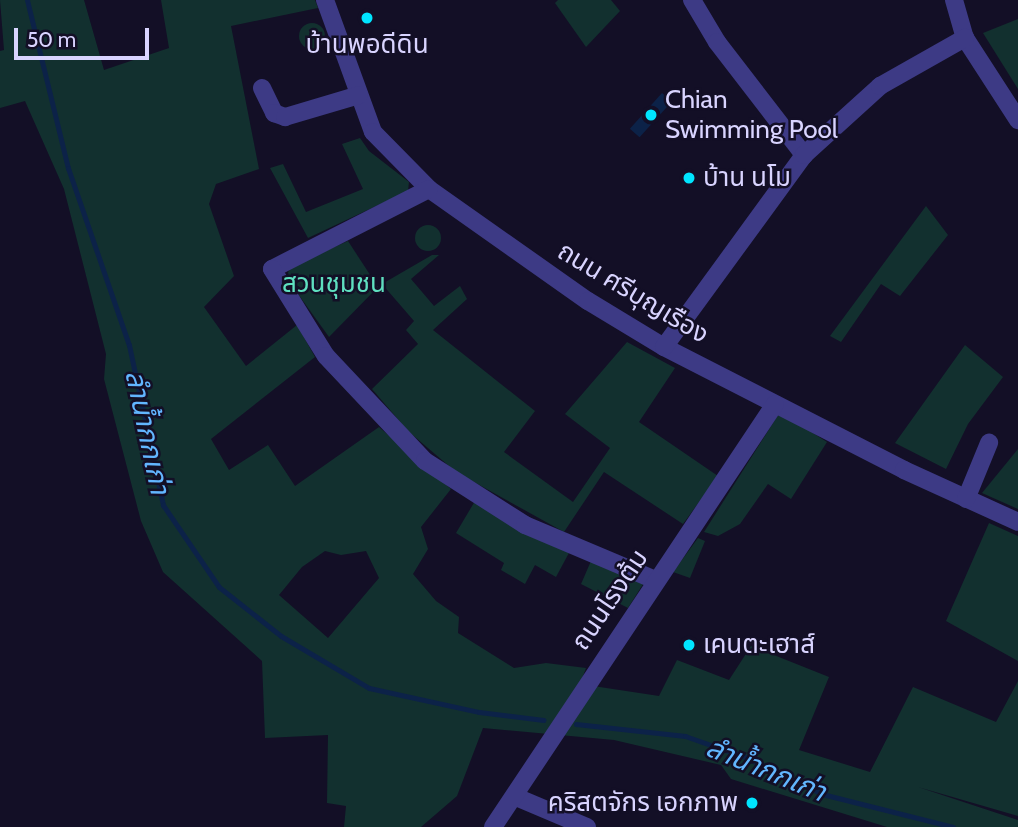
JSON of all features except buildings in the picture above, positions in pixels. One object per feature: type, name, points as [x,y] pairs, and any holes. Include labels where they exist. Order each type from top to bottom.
[{"type":"street","name":"ถนน ศรีบุญเรือง","points":[[325,0],[373,132],[429,190],[588,301],[664,347],[966,499],[1018,522]]},
{"type":"street","points":[[692,0],[717,42],[804,155]]},
{"type":"street","points":[[954,0],[965,38],[1018,120]]},
{"type":"street","points":[[664,347],[804,155],[880,86],[965,38]]},
{"type":"street","points":[[262,88],[275,113],[285,117],[359,95]]},
{"type":"street","points":[[429,190],[272,269],[326,356],[425,461],[524,524],[655,580]]},
{"type":"street","name":"ถนนโรงต้ม","points":[[493,827],[516,797],[547,743],[591,676],[775,404]]},
{"type":"street","points":[[966,499],[989,443]]},
{"type":"street","points":[[516,797],[587,827]]},
{"type":"green space","points":[[0,0],[84,0],[104,70],[169,48],[161,0],[315,0],[318,8],[231,26],[259,169],[216,184],[209,204],[234,276],[204,307],[246,366],[297,325],[315,357],[211,439],[229,470],[268,445],[295,486],[379,427],[451,489],[421,527],[428,549],[413,574],[436,601],[459,617],[458,633],[514,668],[546,663],[586,668],[580,684],[659,696],[677,660],[729,680],[751,646],[829,677],[799,750],[870,772],[913,687],[996,722],[1018,681],[1018,816],[918,787],[1018,820],[1018,827],[887,827],[731,779],[721,765],[614,740],[483,728],[457,796],[421,827],[344,827],[346,806],[327,803],[328,735],[265,738],[262,661],[163,572],[141,521],[104,379],[106,354],[64,189],[25,101],[0,108],[0,51],[4,50]],"holes":[[[325,551],[341,555],[366,551],[379,578],[328,638],[279,595],[302,567]]]},
{"type":"green space","points":[[558,0],[611,0],[620,11],[586,47],[555,3]]},
{"type":"green space","points":[[1018,19],[1018,89],[983,33]]},
{"type":"green space","points":[[312,23],[321,27],[325,36],[321,45],[312,49],[303,45],[299,36],[303,27]]},
{"type":"green space","points":[[360,138],[369,151],[409,182],[408,191],[308,238],[270,168],[283,164],[306,212],[363,189],[342,144]]},
{"type":"green space","points":[[926,206],[948,235],[900,296],[881,284],[841,342],[830,336]]},
{"type":"green space","points":[[428,225],[437,229],[441,238],[437,247],[428,251],[419,247],[415,238],[419,229]]},
{"type":"green space","name":"สวนชุมชน","points":[[348,241],[378,287],[329,337],[290,283],[288,272],[294,265]]},
{"type":"green space","points":[[432,255],[439,255],[411,279],[434,306],[460,286],[467,299],[433,330],[535,411],[504,452],[573,502],[610,448],[565,414],[627,342],[675,368],[639,422],[718,476],[683,524],[604,472],[564,532],[456,472],[408,431],[372,389],[418,344],[406,330],[414,321],[382,284]]},
{"type":"green space","points":[[965,345],[1003,377],[968,424],[946,469],[895,443]]},
{"type":"green space","points":[[780,412],[827,442],[791,499],[768,484],[740,524],[718,536],[704,532]]},
{"type":"green space","points":[[1018,449],[1018,509],[982,493]]},
{"type":"green space","points":[[475,501],[570,551],[556,577],[535,565],[525,584],[501,570],[504,563],[456,533]]},
{"type":"green space","points":[[989,523],[1018,536],[1018,661],[946,621]]},
{"type":"green space","points":[[698,538],[705,541],[690,578],[673,572]]},
{"type":"green space","points":[[591,561],[645,581],[628,608],[581,584]]},
{"type":"water","name":"Chian Swimming Pool","points":[[662,93],[672,102],[640,137],[630,129]]},
{"type":"waterway","name":"ลำน้ำกกเก่า","points":[[27,0],[68,168],[129,345],[163,505],[219,587],[281,636],[369,688],[479,712],[544,720]]},
{"type":"waterway","name":"ลำน้ำกกเก่า","points":[[576,724],[685,736],[745,757],[822,794],[953,827]]},
{"type":"place","name":"บ้านพอดีดิน","points":[[367,18]]},
{"type":"place","name":"Chian Swimming Pool","points":[[651,115]]},
{"type":"place","name":"บ้าน นโม","points":[[689,178]]},
{"type":"place","name":"เคนตะเฮาส์","points":[[689,645]]},
{"type":"place","name":"คริสตจักร เอกภาพ","points":[[752,803]]}]
